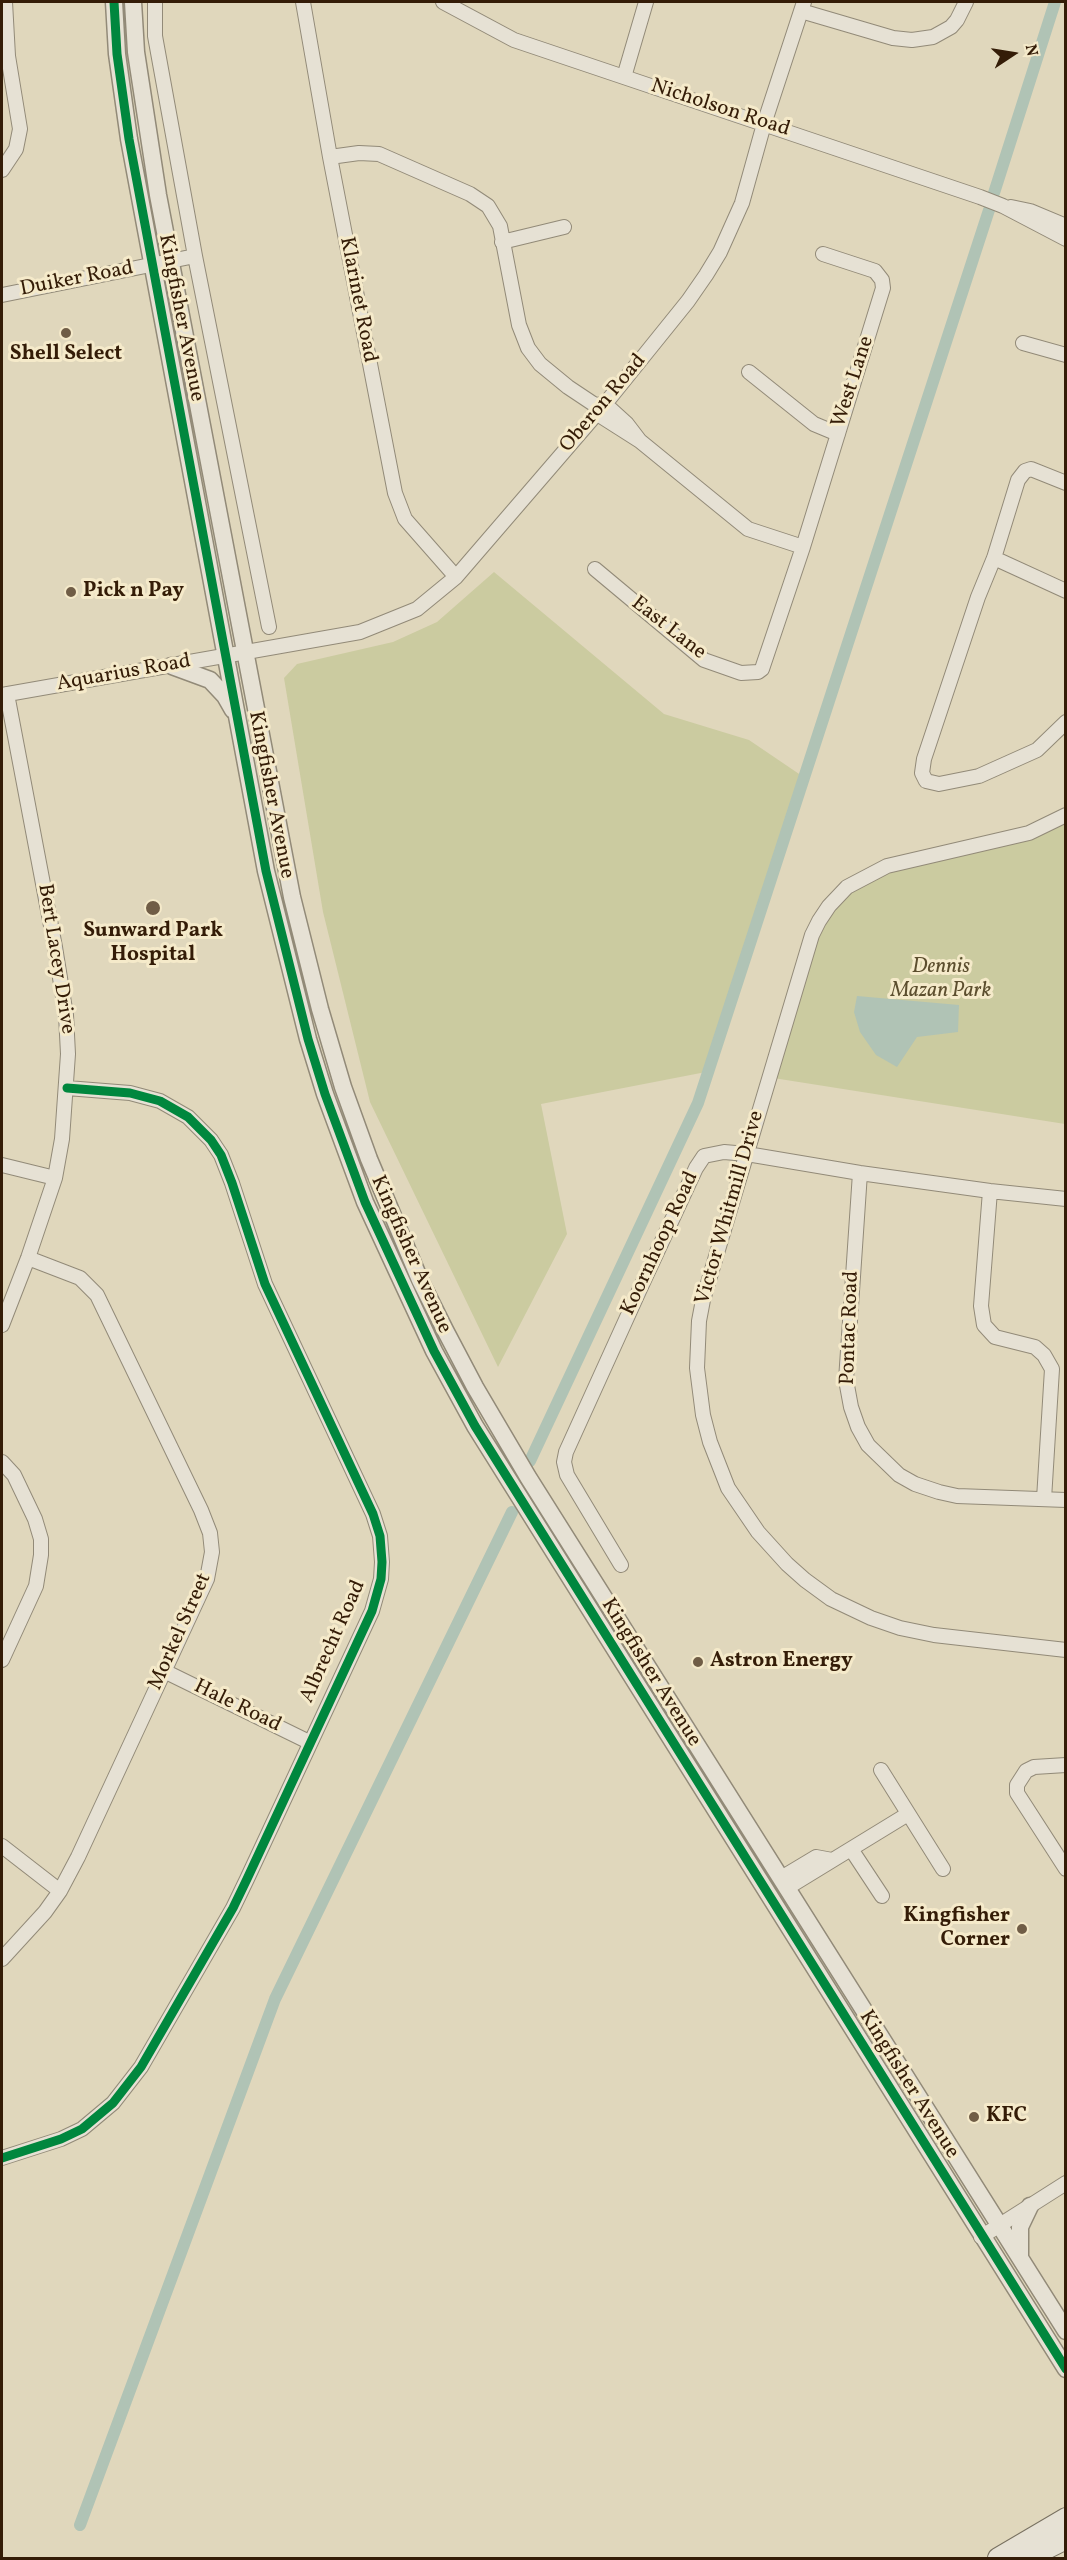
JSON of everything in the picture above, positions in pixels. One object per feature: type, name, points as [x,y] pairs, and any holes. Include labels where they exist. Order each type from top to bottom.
[{"type":"main road","points":[[998,2559],[1065,2518]]},
{"type":"main road","points":[[1028,2559],[1065,2539]]},
{"type":"street","points":[[2,170],[16,149],[20,129],[8,56],[4,2]]},
{"type":"street","name":"Kingfisher Avenue","points":[[114,2],[121,88],[268,880],[311,1050],[365,1202],[424,1332],[457,1395],[513,1490],[1065,2368]]},
{"type":"street","name":"Kingfisher Avenue","points":[[133,2],[136,52],[143,105],[290,886],[320,1009],[343,1087],[369,1159],[400,1233],[460,1359],[522,1467],[1065,2331]]},
{"type":"street","points":[[155,2],[155,36],[195,256],[269,627]]},
{"type":"street","name":"Klarinet Road","points":[[303,2],[330,157],[395,493],[405,519],[456,577]]},
{"type":"street","name":"Nicholson Road","points":[[443,2],[514,40],[1003,206],[1030,211],[1065,226]]},
{"type":"street","points":[[624,77],[646,2]]},
{"type":"street","points":[[803,6],[893,38],[912,40],[933,37],[951,27],[966,2]]},
{"type":"street","name":"Oberon Road","points":[[246,652],[377,627],[417,609],[456,577],[688,302],[720,252],[742,203],[764,124],[803,6]]},
{"type":"street","points":[[330,157],[359,153],[379,154],[480,200],[492,212],[500,226],[519,325],[528,348],[550,372],[599,408],[748,529],[803,547]]},
{"type":"street","name":"Nicholson Road","points":[[1003,206],[1065,239]]},
{"type":"street","points":[[502,242],[564,227]]},
{"type":"street","name":"West Lane","points":[[803,547],[882,295],[883,283],[875,271],[865,266],[823,254]]},
{"type":"street","name":"Duiker Road","points":[[2,295],[195,256]]},
{"type":"street","points":[[1023,343],[1065,355]]},
{"type":"street","points":[[749,372],[814,424],[837,434]]},
{"type":"street","points":[[1065,483],[1031,469],[1023,473],[1018,480],[994,558],[978,597],[927,749],[921,768],[923,778],[939,784],[995,771],[1036,750],[1065,722]]},
{"type":"street","name":"East Lane","points":[[595,569],[704,660],[747,674],[762,669],[768,659],[803,547]]},
{"type":"street","points":[[994,558],[1065,591]]},
{"type":"street","name":"Aquarius Road","points":[[4,694],[246,652]]},
{"type":"street","points":[[172,666],[210,680],[225,696],[237,718]]},
{"type":"street","name":"Bert Lacey Drive","points":[[2,1325],[28,1258],[54,1178],[62,1139],[68,1054],[64,1002],[4,694]]},
{"type":"street","name":"Victor Whitmill Drive","points":[[1065,815],[1029,833],[892,864],[854,882],[839,894],[819,921],[812,935],[703,1300],[699,1321],[698,1368],[703,1414],[710,1442],[728,1488],[739,1508],[787,1564],[805,1580],[831,1599],[871,1618],[934,1635],[1065,1650]]},
{"type":"street","name":"Albrecht Road","points":[[2,2158],[61,2139],[82,2129],[102,2114],[127,2087],[233,1908],[377,1596],[381,1579],[382,1550],[373,1514],[265,1284],[229,1175],[212,1140],[188,1117],[160,1101],[130,1093],[67,1088]]},
{"type":"street","name":"Koornhoop Road","points":[[621,1564],[567,1475],[564,1462],[566,1452],[700,1160],[715,1153],[747,1154],[860,1173],[1065,1199]]},
{"type":"street","points":[[2,1165],[54,1178]]},
{"type":"street","name":"Pontac Road","points":[[860,1173],[846,1380],[851,1407],[868,1445],[884,1464],[915,1484],[957,1496],[1065,1500]]},
{"type":"street","points":[[990,1191],[981,1306],[984,1325],[995,1336],[1035,1347],[1044,1355],[1052,1370],[1044,1499]]},
{"type":"street","name":"Morkel Street","points":[[2,1959],[32,1929],[60,1891],[78,1857],[210,1570],[212,1552],[210,1533],[97,1294],[80,1278],[28,1258]]},
{"type":"street","points":[[2,1462],[14,1475],[35,1519],[41,1555],[36,1586],[2,1660]]},
{"type":"street","name":"Hale Road","points":[[164,1671],[309,1742]]},
{"type":"street","points":[[1065,1766],[1034,1767],[1026,1771],[1017,1785],[1017,1793],[1065,1869]]},
{"type":"street","points":[[881,1770],[943,1869]]},
{"type":"street","points":[[784,1883],[816,1857],[832,1860],[908,1814]]},
{"type":"street","points":[[2,1846],[60,1891]]},
{"type":"street","points":[[851,1849],[882,1896]]},
{"type":"street","points":[[981,2236],[1065,2183]]},
{"type":"street","points":[[1020,2259],[1020,2227],[1030,2206]]},
{"type":"green space","points":[[494,572],[664,714],[749,740],[808,780],[711,1071],[541,1104],[567,1234],[498,1367],[370,1102],[323,912],[284,678],[297,664],[393,642],[437,622]]},
{"type":"green space","name":"Dennis Mazan Park","points":[[1065,819],[1065,1124],[767,1077],[810,928],[843,892],[888,866]]},
{"type":"shaded area","points":[[857,996],[959,1005],[958,1032],[917,1037],[897,1067],[876,1055],[860,1032],[854,1012]]},
{"type":"waterway","points":[[994,193],[1055,2]]},
{"type":"waterway","points":[[530,1461],[698,1103],[989,210]]},
{"type":"waterway","points":[[80,2525],[275,1999],[512,1512]]},
{"type":"cycle path","points":[[114,2],[117,54],[129,139],[266,871],[308,1039],[325,1094],[365,1202],[434,1351],[475,1426],[1066,2369]]},
{"type":"cycle path","points":[[2,2158],[61,2139],[82,2129],[113,2103],[141,2067],[233,1908],[372,1611],[381,1579],[380,1536],[373,1514],[265,1284],[221,1155],[211,1140],[188,1117],[160,1101],[130,1093],[67,1088]]},
{"type":"place","name":"Shell Select","points":[[66,333]]},
{"type":"place","name":"Pick n Pay","points":[[71,592]]},
{"type":"place","name":"Sunward Park Hospital","points":[[153,908]]},
{"type":"place","name":"Astron Energy","points":[[698,1662]]},
{"type":"place","name":"Kingfisher Corner","points":[[1022,1929]]},
{"type":"place","name":"KFC","points":[[974,2117]]}]
